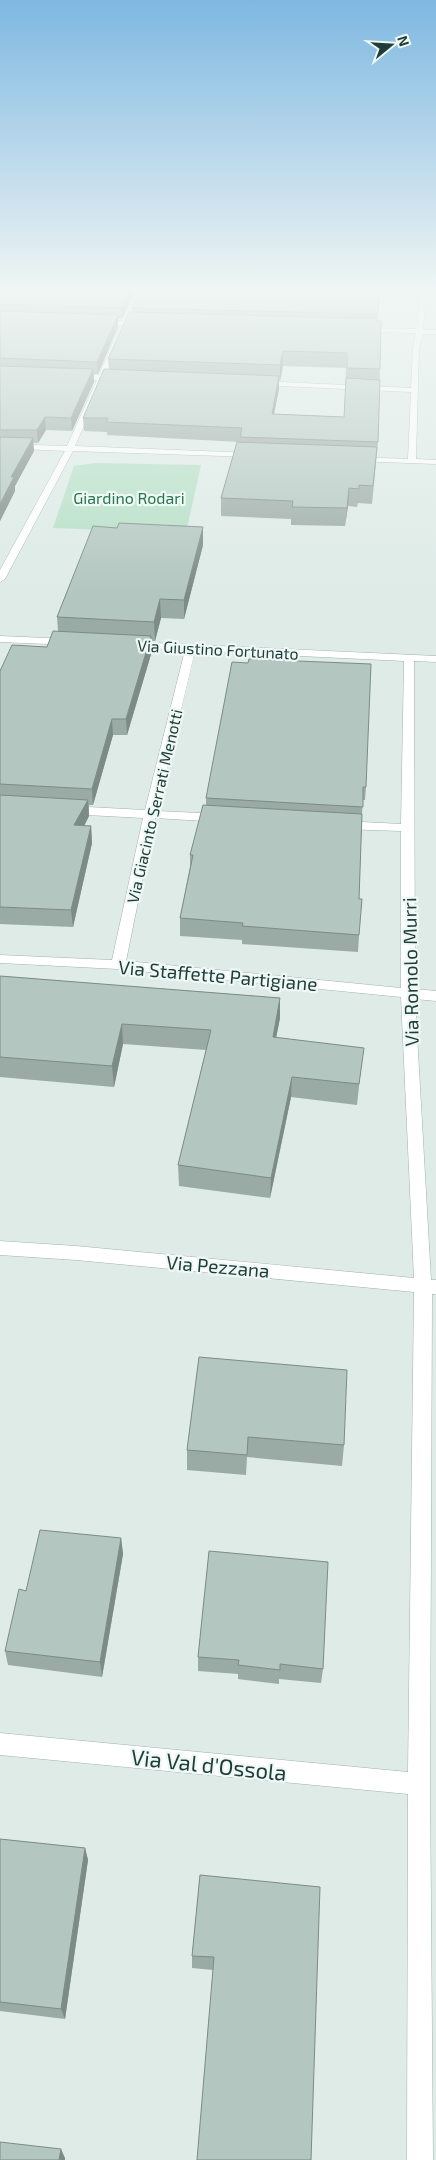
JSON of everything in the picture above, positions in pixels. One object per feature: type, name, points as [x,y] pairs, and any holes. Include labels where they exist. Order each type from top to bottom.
[{"type":"street","points":[[0,579],[70,449],[95,393]]},
{"type":"street","points":[[412,461],[414,393]]},
{"type":"street","points":[[0,446],[258,456]]},
{"type":"street","points":[[344,459],[436,462]]},
{"type":"street","points":[[0,639],[76,642]]},
{"type":"street","name":"Via Giustino Fortunato","points":[[124,644],[436,659]]},
{"type":"street","name":"Via Giacinto Serrati Menotti","points":[[118,965],[150,814],[191,648]]},
{"type":"street","name":"Via Romolo Murri","points":[[409,657],[408,993],[430,1286],[418,1784],[429,1978],[420,2160]]},
{"type":"street","points":[[56,809],[230,819]]},
{"type":"street","points":[[328,824],[407,828]]},
{"type":"street","name":"Via Staffette Partigiane","points":[[0,959],[118,965],[436,996]]},
{"type":"street","name":"Via Pezzana","points":[[0,1248],[76,1253],[430,1286]]},
{"type":"street","name":"Via Val d'Ossola","points":[[0,1744],[418,1784]]},
{"type":"green space","name":"Giardino Rodari","points":[[96,463],[201,465],[186,533],[53,528],[74,466]]},
{"type":"building","points":[[0,393],[82,393],[71,418],[45,417],[37,430],[0,430]]},
{"type":"building","points":[[94,393],[276,393],[272,414],[344,417],[345,393],[380,393],[378,442],[240,437],[242,428],[106,422],[108,418],[83,418]]},
{"type":"building","points":[[0,437],[33,438],[11,477],[14,477],[0,504]]},
{"type":"building","points":[[237,442],[377,447],[373,486],[359,485],[359,489],[349,488],[347,508],[292,507],[293,501],[221,498]]},
{"type":"building","points":[[119,523],[203,527],[184,600],[160,599],[154,622],[57,617],[93,526],[117,528]]},
{"type":"building","points":[[53,631],[151,636],[126,719],[112,719],[92,789],[0,784],[0,671],[12,645],[47,647]]},
{"type":"building","points":[[249,659],[371,664],[366,787],[363,787],[363,807],[206,798],[232,662],[248,663]]},
{"type":"building","points":[[0,795],[88,800],[74,825],[91,826],[71,910],[0,907]]},
{"type":"building","points":[[203,805],[362,814],[359,899],[362,899],[359,935],[242,926],[243,923],[180,918],[193,855],[190,855]]},
{"type":"building","points":[[0,976],[280,998],[273,1037],[364,1048],[359,1084],[292,1077],[271,1178],[178,1165],[211,1030],[122,1024],[112,1066],[0,1057]]},
{"type":"building","points":[[199,1357],[347,1370],[344,1445],[248,1437],[247,1455],[187,1450]]},
{"type":"building","points":[[40,1530],[121,1538],[100,1662],[5,1651],[19,1589],[26,1591]]},
{"type":"building","points":[[209,1551],[328,1562],[323,1669],[280,1664],[280,1670],[238,1665],[239,1660],[198,1657]]},
{"type":"building","points":[[0,1839],[85,1848],[61,2009],[0,2002]]},
{"type":"building","points":[[200,1875],[320,1887],[311,2160],[197,2160],[214,1957],[192,1956]]},
{"type":"building","points":[[0,2142],[61,2149],[59,2160],[0,2160]]}]
